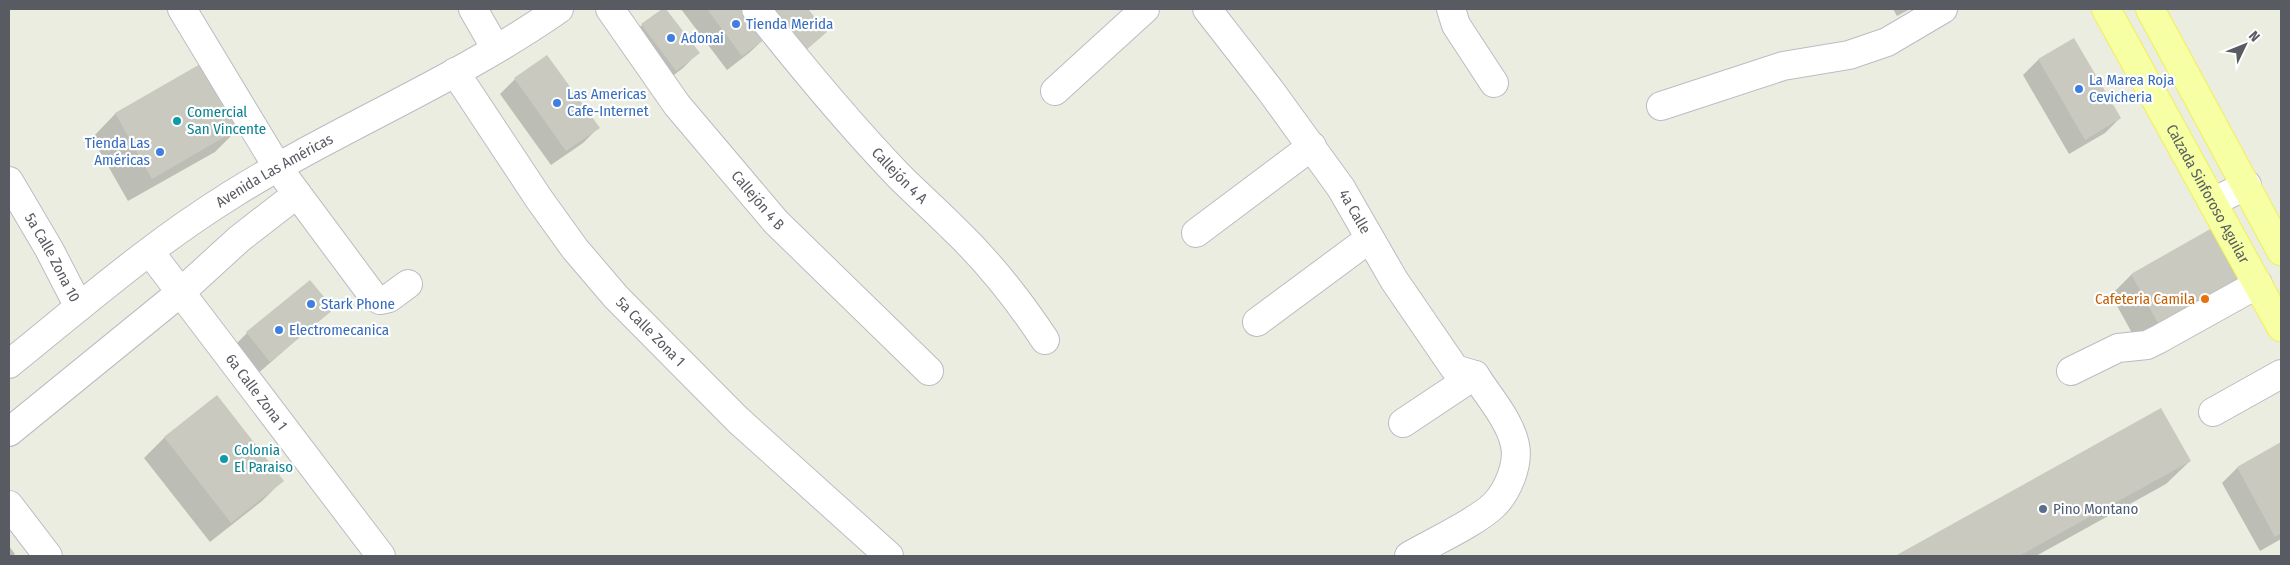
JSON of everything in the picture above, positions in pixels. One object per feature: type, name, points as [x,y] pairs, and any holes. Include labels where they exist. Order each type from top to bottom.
[{"type":"main road","name":"Calzada Sinforoso Aguilar","points":[[2106,9],[2281,326]]},
{"type":"main road","points":[[2150,9],[2247,185],[2281,251]]},
{"type":"street","points":[[182,9],[278,168],[373,296],[380,300],[388,298],[408,284]]},
{"type":"street","points":[[473,9],[496,49]]},
{"type":"street","name":"Avenida Las Américas","points":[[9,364],[79,307],[201,215],[278,168],[496,49],[559,9]]},
{"type":"street","name":"Callejón 4 B","points":[[610,9],[677,105],[770,214],[929,372]]},
{"type":"street","name":"Callejón 4 A","points":[[756,9],[800,65],[900,177],[952,226],[996,274],[1024,308],[1045,340]]},
{"type":"street","points":[[1055,91],[1145,9]]},
{"type":"street","name":"4a Calle","points":[[1207,9],[1312,146],[1341,188],[1394,280],[1455,369],[1475,375]]},
{"type":"street","points":[[1451,9],[1456,25],[1494,83]]},
{"type":"street","points":[[1660,106],[1783,66],[1849,56],[1887,42],[1943,9]]},
{"type":"street","name":"5a Calle Zona 1","points":[[455,72],[539,199],[575,249],[616,297],[738,420],[889,556]]},
{"type":"street","points":[[1196,233],[1312,146]]},
{"type":"street","name":"5a Calle Zona 10","points":[[9,182],[49,249],[79,307]]},
{"type":"street","points":[[2213,202],[2247,185]]},
{"type":"street","points":[[9,432],[181,292],[239,239],[297,194]]},
{"type":"street","points":[[1257,322],[1369,239]]},
{"type":"street","name":"6a Calle Zona 1","points":[[150,252],[381,556]]},
{"type":"street","points":[[2072,371],[2118,348],[2147,345],[2159,340],[2258,284]]},
{"type":"street","points":[[2213,412],[2281,374]]},
{"type":"street","points":[[1403,423],[1475,375],[1499,412],[1515,444],[1516,459],[1512,475],[1495,504],[1409,556]]},
{"type":"street","points":[[9,505],[48,556]]},
{"type":"building","name":"Adonai","points":[[662,9],[666,9],[700,53],[676,71],[641,24]]},
{"type":"building","name":"Tienda Merida","points":[[707,9],[743,9],[765,39],[742,56]]},
{"type":"building","points":[[771,9],[808,9],[827,32],[806,50]]},
{"type":"building","name":"La Marea Roja Cevicheria","points":[[2074,38],[2121,118],[2085,140],[2038,59]]},
{"type":"building","name":"Las Americas Cafe-Internet","points":[[547,55],[600,128],[566,151],[514,78]]},
{"type":"building","name":"Comercial San Vincente","points":[[202,63],[240,128],[152,179],[115,113]]},
{"type":"building","points":[[2212,228],[2244,285],[2163,332],[2131,274]]},
{"type":"building","name":"Electromecanica","points":[[310,280],[334,309],[270,362],[246,332]]},
{"type":"building","name":"Colonia El Paraiso","points":[[217,395],[284,481],[231,523],[164,437]]},
{"type":"building","name":"Pino Montano","points":[[2161,408],[2191,461],[2019,556],[1895,556]]},
{"type":"building","points":[[2281,442],[2281,533],[2275,537],[2237,467]]},
{"type":"place","name":"Tienda Merida","points":[[736,24]]},
{"type":"place","name":"Adonai","points":[[671,38]]},
{"type":"place","name":"La Marea Roja Cevicheria","points":[[2079,89]]},
{"type":"place","name":"Las Americas Cafe-Internet","points":[[557,103]]},
{"type":"place","name":"Comercial San Vincente","points":[[177,121]]},
{"type":"place","name":"Tienda Las Américas","points":[[160,152]]},
{"type":"place","name":"Cafeteria Camila","points":[[2205,299]]},
{"type":"place","name":"Stark Phone","points":[[311,304]]},
{"type":"place","name":"Electromecanica","points":[[279,330]]},
{"type":"place","name":"Colonia El Paraiso","points":[[224,459]]},
{"type":"place","name":"Pino Montano","points":[[2043,509]]}]
